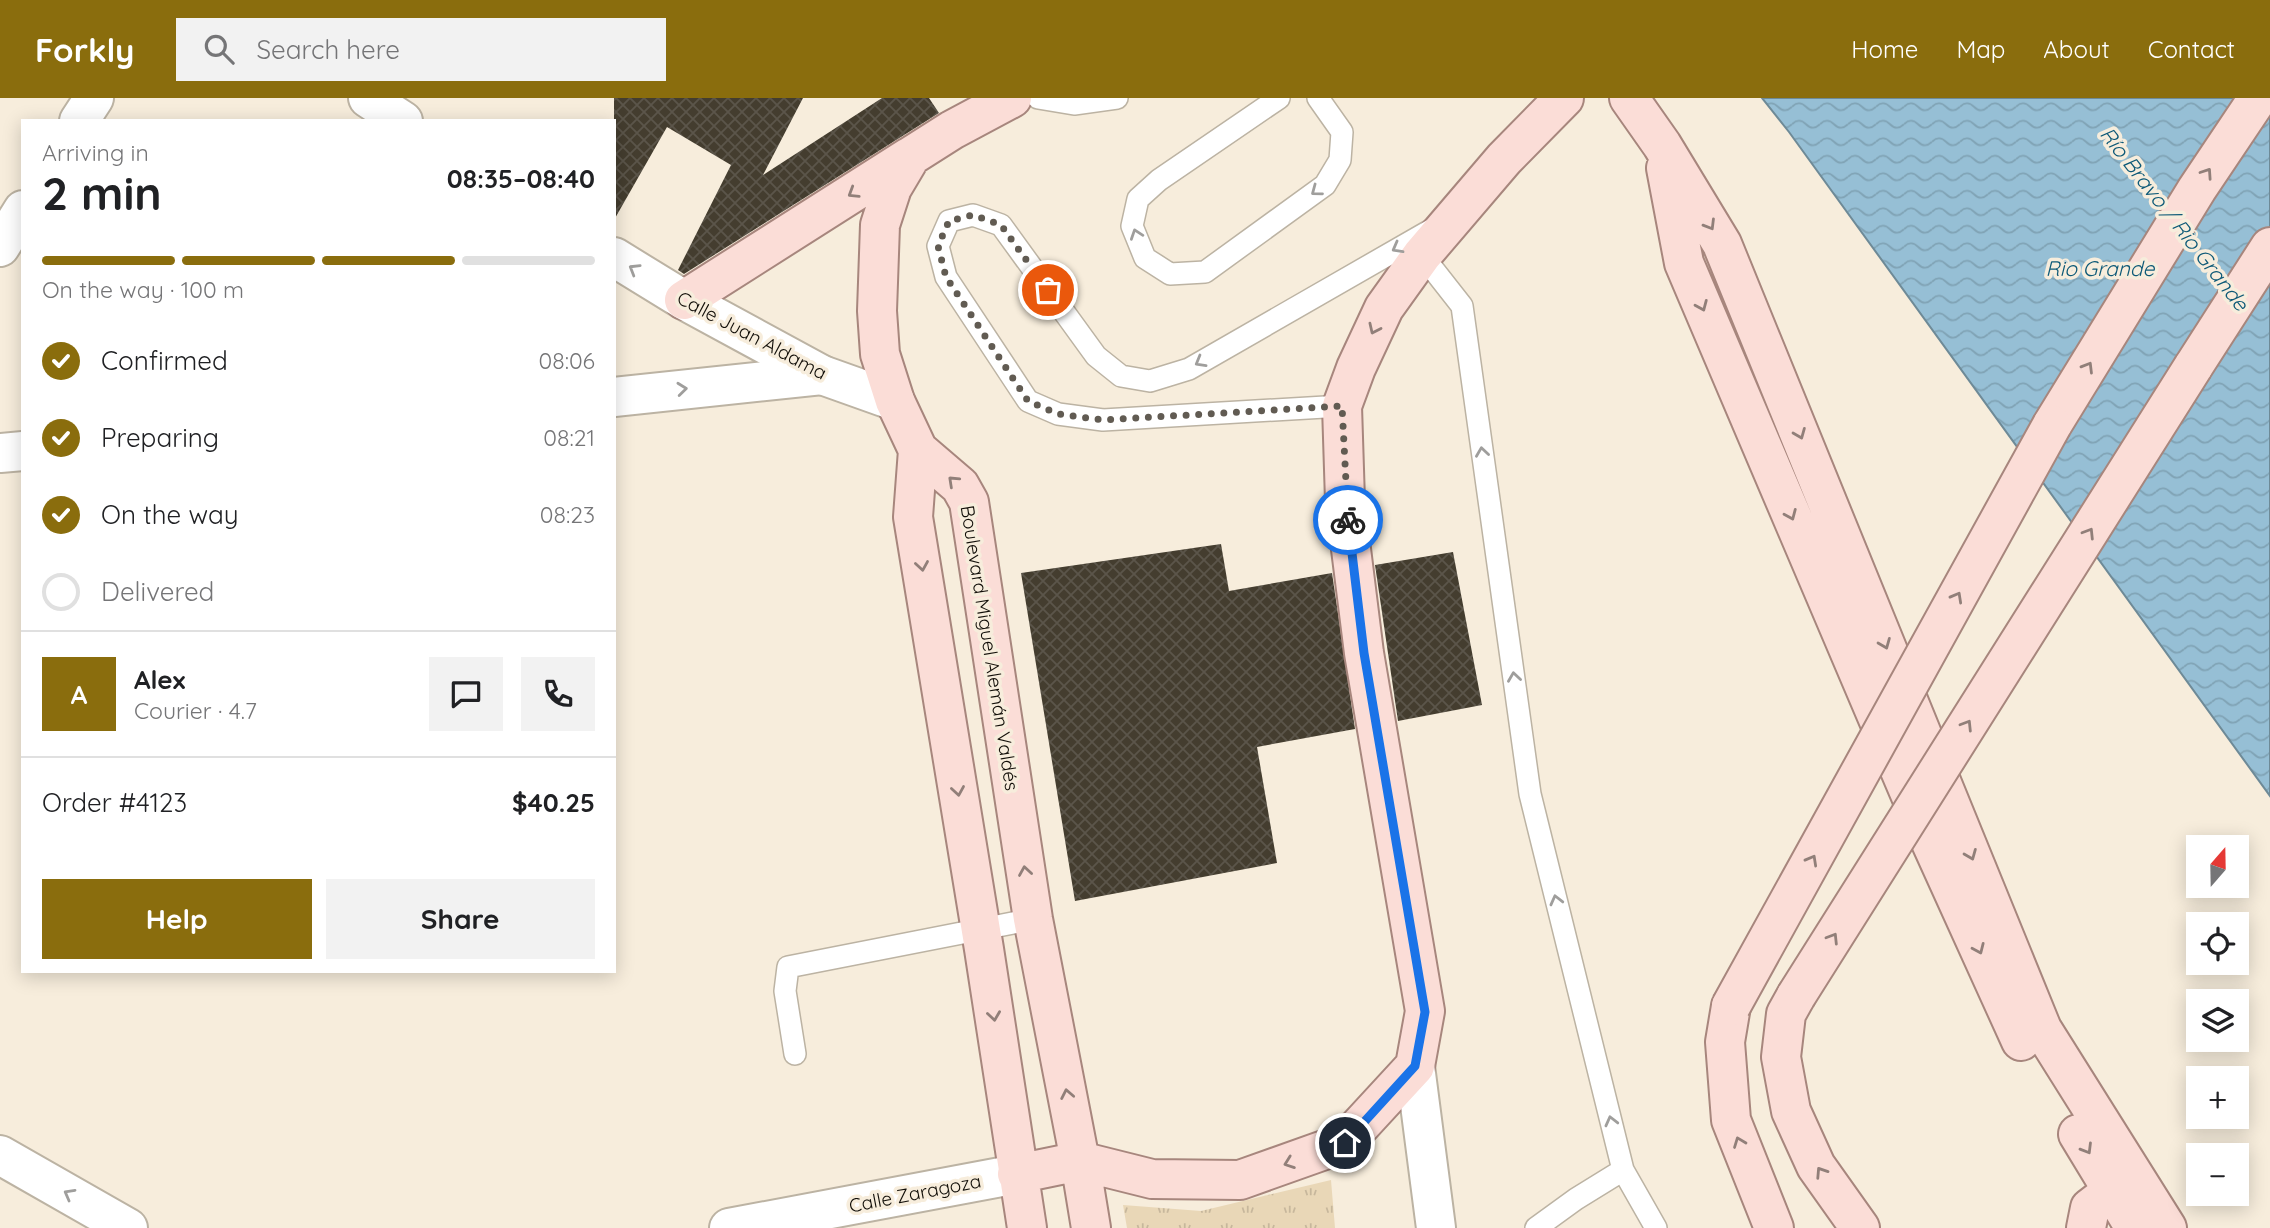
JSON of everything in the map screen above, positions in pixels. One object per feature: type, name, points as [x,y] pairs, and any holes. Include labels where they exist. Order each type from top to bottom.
[{"type":"main road","points":[[80,119],[94,98]]},
{"type":"main road","points":[[368,98],[400,119]]},
{"type":"main road","points":[[684,300],[911,156],[1012,98]]},
{"type":"main road","points":[[1436,1228],[1415,1066],[1425,1012],[1364,653],[1345,501],[1342,406],[1356,368],[1384,308],[1422,255],[1504,159],[1564,98]]},
{"type":"main road","points":[[1629,98],[1662,145],[1722,244],[2042,1028],[2105,1206],[2135,1228]]},
{"type":"main road","points":[[1774,1228],[1731,1120],[1725,1042],[1731,1006],[2052,425],[2197,189],[2258,98]]},
{"type":"main road","points":[[911,156],[892,188],[880,225],[877,311],[880,354],[895,401],[918,450],[913,517],[1027,1228]]},
{"type":"main road","points":[[0,247],[21,213]]},
{"type":"main road","points":[[1860,1228],[1816,1166],[1791,1111],[1781,1057],[1786,1014],[2270,247]]},
{"type":"main road","name":"Calle Juan Aldama","points":[[616,258],[684,300],[822,374],[895,401]]},
{"type":"main road","points":[[616,397],[822,374]]},
{"type":"main road","name":"Boulevard Miguel Alemán Valdés","points":[[918,450],[960,486],[969,502],[1033,919],[1091,1228]]},
{"type":"main road","points":[[0,453],[21,451]]},
{"type":"main road","points":[[1017,1174],[1080,1161],[1152,1179],[1240,1180],[1345,1143],[1415,1066]]},
{"type":"main road","points":[[0,1155],[128,1228]]},
{"type":"main road","name":"Calle Zaragoza","points":[[729,1228],[1017,1174]]},
{"type":"main road","points":[[2105,1206],[2167,1228]]},
{"type":"lane","points":[[1038,98],[1074,104],[1117,98]]},
{"type":"lane","points":[[1279,98],[1159,180],[1138,199],[1132,226],[1145,258],[1170,274],[1205,272],[1325,185],[1340,160],[1342,132],[1318,98]]},
{"type":"lane","points":[[1342,406],[1103,420],[1058,414],[1028,401],[946,277],[938,246],[949,221],[973,215],[1001,225],[1096,356],[1121,376],[1150,381],[1189,369],[1457,215]]},
{"type":"lane","points":[[1422,255],[1462,306],[1530,794],[1623,1170],[1656,1228]]},
{"type":"lane","points":[[796,1054],[785,991],[788,967],[1033,919]]},
{"type":"lane","points":[[1536,1228],[1623,1170]]},
{"type":"green space","points":[[1331,1180],[1335,1228],[1127,1228],[1123,1205],[1201,1211]]},
{"type":"water","name":"Rio Grande","points":[[1762,98],[2270,98],[2270,796],[1789,132]]},
{"type":"building","points":[[614,98],[803,98],[763,175],[882,98],[929,98],[939,113],[684,274],[678,270],[731,165],[667,127],[616,216]]},
{"type":"building","points":[[1221,544],[1229,591],[1332,573],[1355,729],[1257,747],[1277,863],[1075,901],[1021,573]]},
{"type":"building","points":[[1453,552],[1482,705],[1398,721],[1375,565]]},
{"type":"way so far","points":[[1048,290],[1001,225],[973,215],[949,221],[938,246],[946,277],[1028,401],[1058,414],[1103,420],[1342,406],[1348,520]]},
{"type":"route","points":[[1345,1143],[1415,1066],[1425,1012],[1364,653],[1348,520]]},
{"type":"water label","name":"Río Bravo / Rio Grande","points":[[2174,219]]}]
